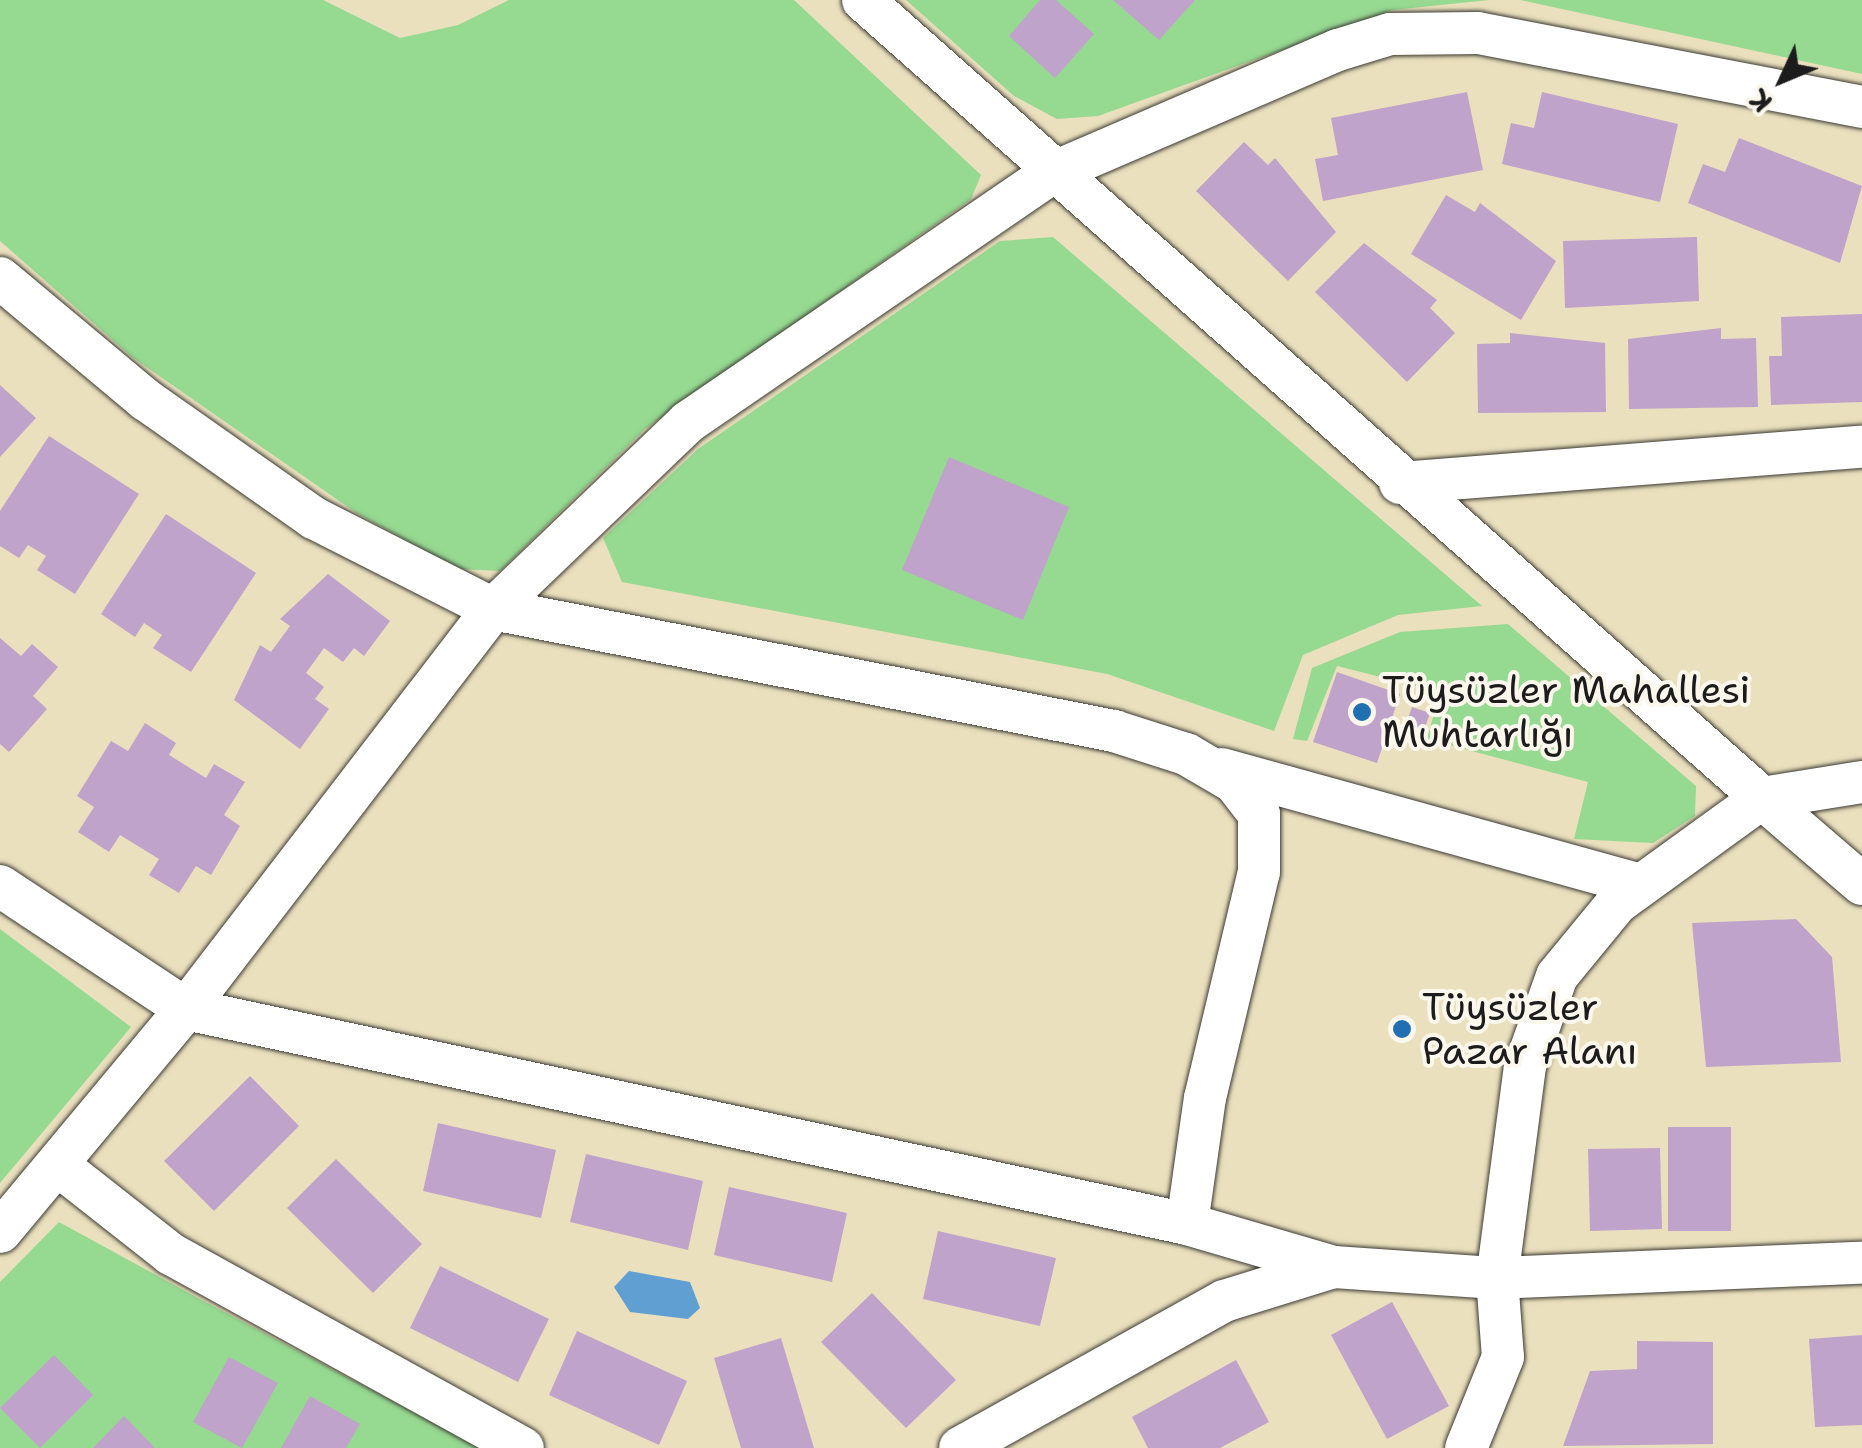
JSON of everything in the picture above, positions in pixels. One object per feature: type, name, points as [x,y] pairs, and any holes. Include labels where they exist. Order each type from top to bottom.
[{"type":"street","points":[[863,0],[1400,484],[1862,884]]},
{"type":"street","points":[[0,1232],[59,1166],[186,1009],[493,609],[688,422],[1052,173],[1338,50],[1418,30],[1530,40],[1862,106]]},
{"type":"street","points":[[0,278],[146,400],[314,518],[493,609],[1096,727],[1214,767],[1640,886]]},
{"type":"street","points":[[1400,484],[1862,447]]},
{"type":"street","points":[[1188,1224],[1262,839],[1248,795],[1214,767]]},
{"type":"street","points":[[1466,1448],[1503,1357],[1496,1278],[1512,1134],[1540,1012],[1587,937],[1640,886],[1762,798],[1862,782]]},
{"type":"street","points":[[0,886],[186,1009],[1188,1224],[1334,1268],[1496,1278],[1862,1263]]},
{"type":"street","points":[[59,1166],[171,1254],[523,1448]]},
{"type":"street","points":[[960,1448],[1224,1300],[1334,1268]]},
{"type":"green space","points":[[0,0],[323,0],[400,38],[458,25],[509,0],[794,0],[981,175],[971,199],[645,429],[500,571],[459,569],[358,514],[132,357],[0,241]]},
{"type":"green space","points":[[906,0],[1489,0],[1393,10],[1098,116],[1057,119],[1014,96]]},
{"type":"green space","points":[[1520,0],[1862,0],[1862,74]]},
{"type":"green space","points":[[1053,237],[1482,606],[1398,615],[1303,655],[1274,731],[1107,674],[622,582],[603,538],[698,449],[1000,241]]},
{"type":"green space","points":[[1508,624],[1696,786],[1695,816],[1653,843],[1574,839],[1588,782],[1427,739],[1440,692],[1337,666],[1307,741],[1293,739],[1312,668],[1400,632]]},
{"type":"green space","points":[[0,929],[131,1027],[0,1183]]},
{"type":"green space","points":[[59,1222],[481,1448],[0,1448],[0,1282]]},
{"type":"water","points":[[629,1271],[690,1282],[700,1308],[688,1319],[630,1312],[614,1287]]},
{"type":"building","points":[[1040,0],[1056,0],[1094,34],[1055,78],[1009,36]]},
{"type":"building","points":[[1113,0],[1195,0],[1159,40]]},
{"type":"building","points":[[1467,92],[1483,170],[1323,201],[1315,159],[1338,155],[1331,118]]},
{"type":"building","points":[[1542,92],[1678,124],[1660,202],[1502,164],[1511,123],[1534,128]]},
{"type":"building","points":[[1739,138],[1862,186],[1840,263],[1688,203],[1703,164],[1725,172]]},
{"type":"building","points":[[1244,142],[1268,165],[1275,158],[1336,232],[1288,281],[1196,191]]},
{"type":"building","points":[[1446,195],[1475,212],[1480,203],[1556,261],[1521,320],[1411,254]]},
{"type":"building","points":[[1697,237],[1699,301],[1565,308],[1563,241]]},
{"type":"building","points":[[1364,243],[1437,300],[1430,308],[1455,333],[1407,382],[1315,292]]},
{"type":"building","points":[[1862,314],[1862,402],[1771,405],[1769,356],[1782,356],[1781,317]]},
{"type":"building","points":[[1721,328],[1721,339],[1756,338],[1758,407],[1629,409],[1628,339]]},
{"type":"building","points":[[1510,333],[1605,343],[1606,412],[1478,413],[1477,344],[1510,343]]},
{"type":"building","points":[[0,385],[36,418],[0,457]]},
{"type":"building","points":[[49,436],[139,494],[75,594],[37,570],[46,556],[28,545],[19,558],[0,546],[0,511]]},
{"type":"building","points":[[949,457],[1069,507],[1023,620],[902,570]]},
{"type":"building","points":[[166,514],[256,573],[191,672],[153,648],[162,635],[144,623],[135,637],[101,614]]},
{"type":"building","points":[[328,574],[390,621],[364,656],[354,648],[343,662],[324,648],[306,673],[324,687],[315,699],[329,709],[300,749],[234,700],[260,645],[271,652],[290,626],[280,619]]},
{"type":"building","points":[[0,638],[21,656],[32,644],[58,667],[33,696],[47,709],[9,752],[0,744]]},
{"type":"building","points":[[1337,672],[1400,694],[1377,763],[1313,742]]},
{"type":"building","points":[[1412,707],[1430,713],[1422,736],[1404,730]]},
{"type":"building","points":[[145,723],[176,743],[169,755],[206,778],[214,764],[245,782],[224,815],[240,826],[211,875],[196,866],[179,893],[149,875],[159,859],[120,835],[109,852],[78,832],[94,807],[77,796],[111,741],[128,751]]},
{"type":"building","points":[[1796,919],[1832,957],[1841,1062],[1706,1067],[1692,923]]},
{"type":"building","points":[[250,1076],[299,1126],[214,1211],[164,1161]]},
{"type":"building","points":[[438,1123],[556,1150],[541,1218],[423,1191]]},
{"type":"building","points":[[1668,1127],[1731,1127],[1731,1231],[1668,1231]]},
{"type":"building","points":[[1660,1148],[1662,1229],[1590,1231],[1588,1149]]},
{"type":"building","points":[[586,1154],[703,1181],[688,1250],[570,1222]]},
{"type":"building","points":[[336,1159],[422,1244],[373,1293],[287,1208]]},
{"type":"building","points":[[729,1187],[847,1213],[832,1282],[714,1255]]},
{"type":"building","points":[[938,1231],[1056,1258],[1040,1326],[923,1299]]},
{"type":"building","points":[[440,1266],[549,1319],[518,1382],[410,1328]]},
{"type":"building","points":[[872,1293],[956,1380],[906,1428],[821,1342]]},
{"type":"building","points":[[1392,1302],[1449,1406],[1387,1439],[1331,1335]]},
{"type":"building","points":[[577,1331],[687,1381],[659,1445],[549,1395]]},
{"type":"building","points":[[1862,1335],[1862,1425],[1815,1427],[1809,1339]]},
{"type":"building","points":[[781,1338],[814,1448],[741,1448],[714,1358]]},
{"type":"building","points":[[1637,1341],[1713,1342],[1713,1444],[1563,1446],[1590,1371],[1637,1369]]},
{"type":"building","points":[[54,1355],[93,1395],[40,1448],[0,1408]]},
{"type":"building","points":[[229,1357],[278,1383],[242,1448],[193,1422]]},
{"type":"building","points":[[1236,1360],[1269,1422],[1220,1448],[1148,1448],[1132,1417]]},
{"type":"building","points":[[310,1396],[360,1424],[346,1448],[281,1448]]},
{"type":"building","points":[[124,1416],[155,1448],[93,1448]]},
{"type":"place","name":"Tüysüzler Mahallesi Muhtarlığı","points":[[1362,712]]},
{"type":"place","name":"Tüysüzler Pazar Alanı","points":[[1402,1029]]}]
